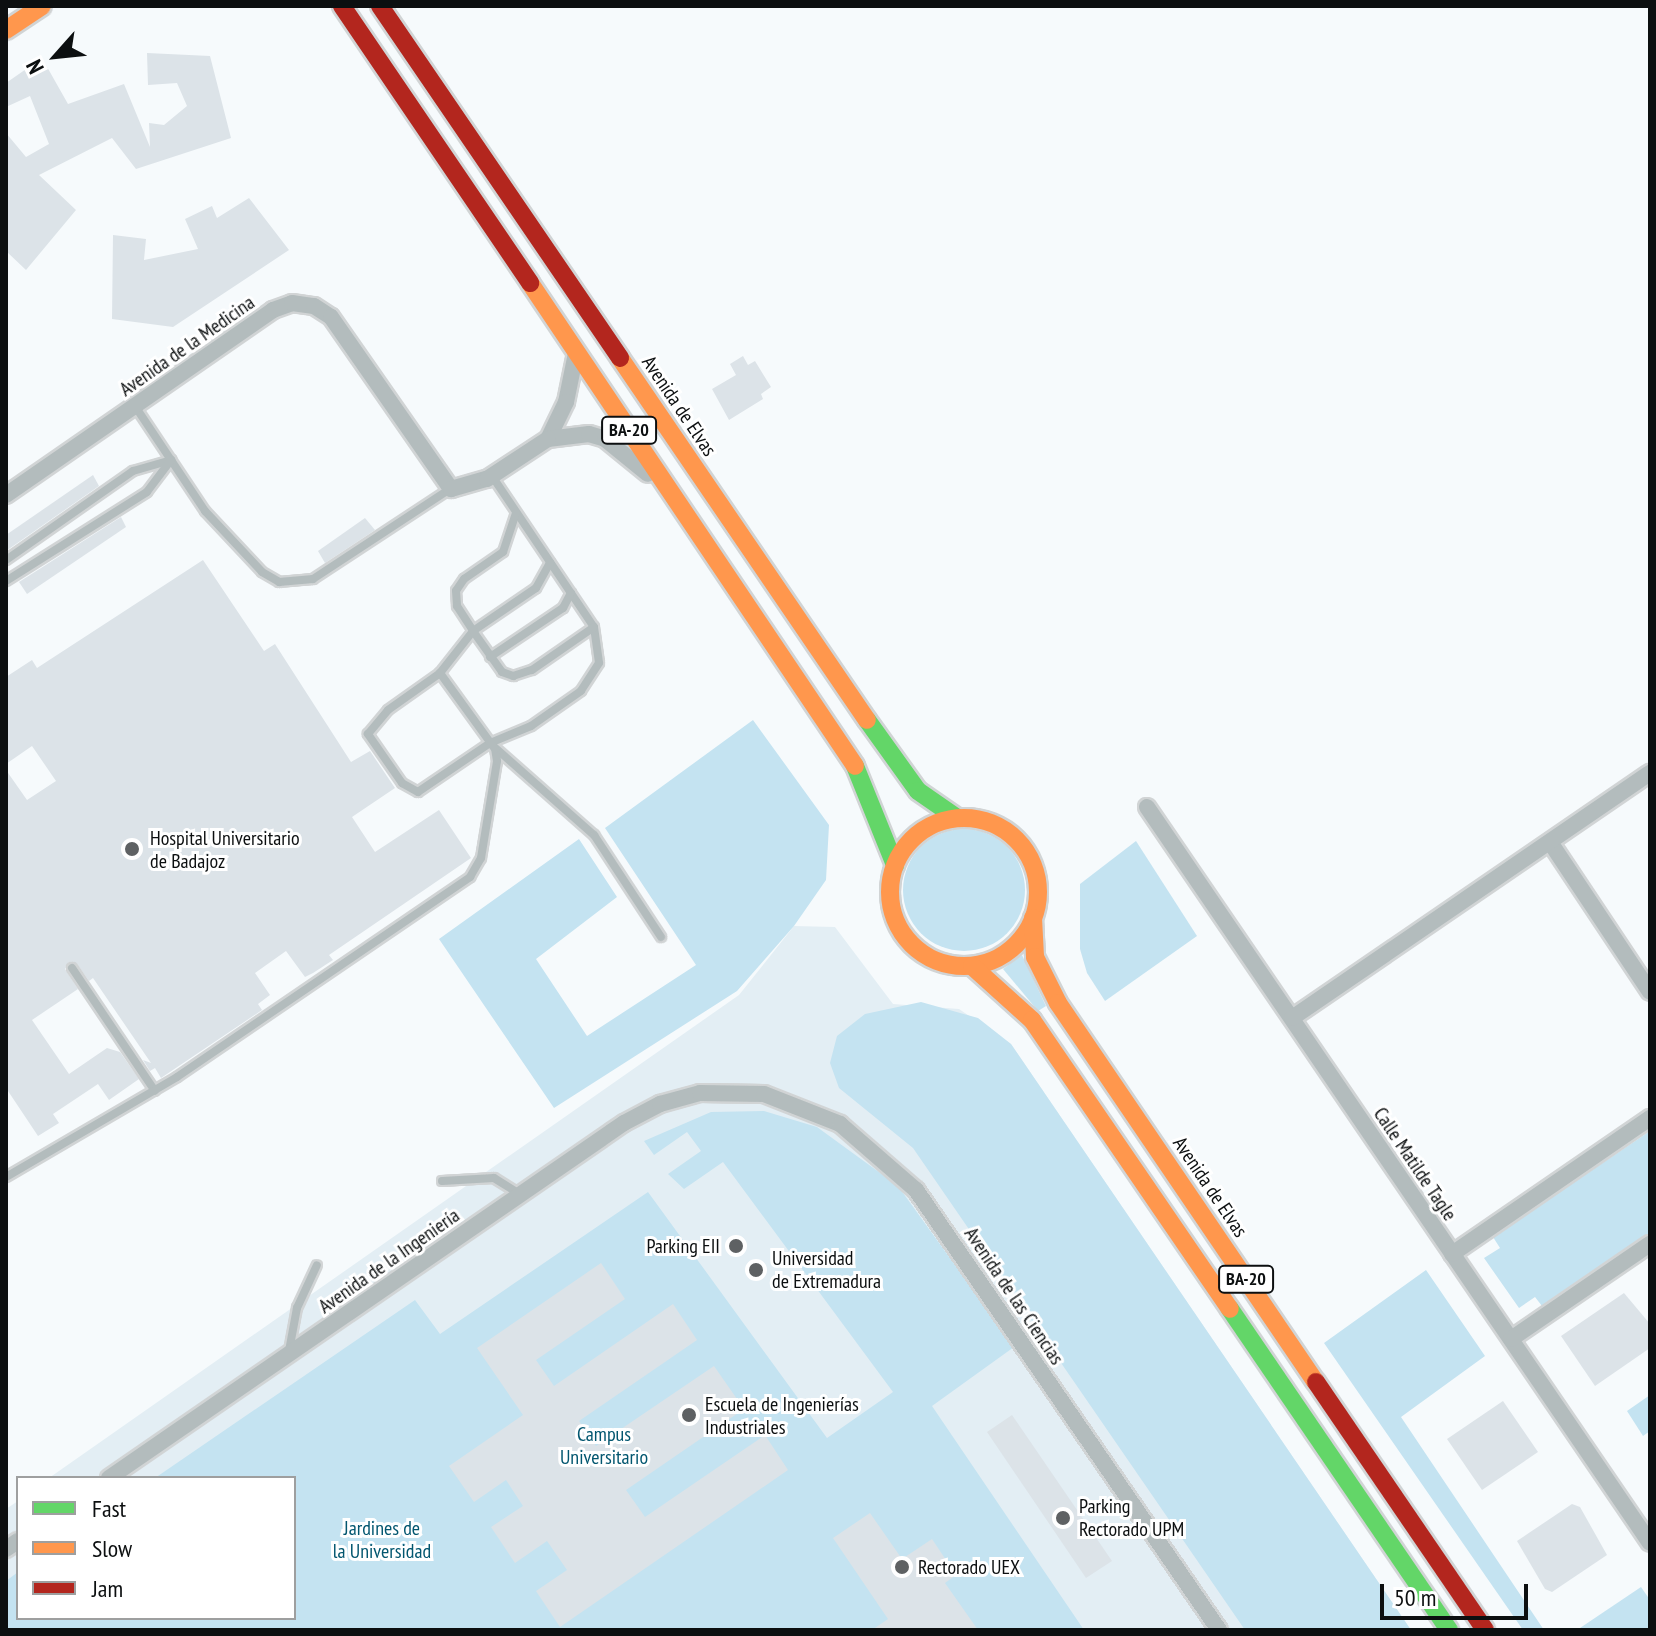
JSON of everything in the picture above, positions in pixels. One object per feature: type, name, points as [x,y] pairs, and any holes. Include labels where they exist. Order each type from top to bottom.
[{"type":"main road","points":[[6,30],[42,6]]},
{"type":"main road","name":"BA-20","points":[[342,6],[852,759],[895,865],[890,900],[906,937],[938,961],[972,966],[1032,1020],[1449,1630]]},
{"type":"main road","name":"Avenida de Elvas","points":[[380,6],[886,748],[918,791],[957,818]]},
{"type":"main road","points":[[895,865],[917,834],[957,818]]},
{"type":"main road","name":"BA-20","points":[[957,818],[1002,828],[1025,850],[1037,878],[1033,918]]},
{"type":"main road","points":[[972,966],[1009,951],[1033,918]]},
{"type":"main road","name":"Avenida de Elvas","points":[[1033,918],[1035,957],[1058,1003],[1485,1630]]},
{"type":"street","name":"Avenida de la Medicina","points":[[6,495],[273,310],[292,303],[314,306],[331,317],[451,489]]},
{"type":"street","points":[[548,439],[566,402],[576,351]]},
{"type":"street","points":[[451,489],[492,476],[548,439],[589,434],[605,439],[673,494]]},
{"type":"street","points":[[1292,1018],[1650,773]]},
{"type":"street","name":"Calle Matilde Tagle","points":[[1147,807],[1650,1543]]},
{"type":"street","points":[[1550,842],[1650,992]]},
{"type":"street","name":"Avenida de la Ingeniería","points":[[112,1476],[633,1118],[700,1093]]},
{"type":"street","name":"Avenida de las Ciencias","points":[[700,1093],[764,1094],[813,1110],[866,1142],[901,1174],[930,1209],[1219,1630]]},
{"type":"street","points":[[1452,1254],[1650,1118]]},
{"type":"street","points":[[1511,1339],[1650,1244]]},
{"type":"lane","points":[[135,406],[205,511],[262,572],[279,582],[298,584],[451,489]]},
{"type":"lane","points":[[6,560],[133,471],[171,460]]},
{"type":"lane","points":[[6,581],[147,492],[171,460]]},
{"type":"lane","points":[[492,476],[594,627],[600,652],[589,683],[531,726],[490,743],[418,792],[402,783],[368,734],[388,710],[440,673],[473,631],[536,588],[550,563]]},
{"type":"lane","points":[[516,513],[503,552],[464,579],[456,591],[457,606],[490,657],[502,672],[523,675],[594,627]]},
{"type":"lane","points":[[490,657],[563,608],[571,593]]},
{"type":"lane","points":[[440,673],[490,743],[594,835],[661,937]]},
{"type":"lane","points":[[6,1177],[155,1091],[470,877],[481,858],[494,782],[497,761],[490,743]]},
{"type":"lane","points":[[72,968],[155,1091]]},
{"type":"lane","points":[[442,1181],[494,1178],[521,1194]]},
{"type":"lane","points":[[288,1354],[297,1308],[317,1265]]},
{"type":"shaded area","name":"Universidad de Extremadura","points":[[794,926],[835,927],[893,1004],[959,1009],[1011,1044],[1411,1630],[6,1630],[6,1509],[16,1502],[16,1620],[296,1620],[296,1476],[52,1476],[739,995]]},
{"type":"green space","points":[[753,720],[829,825],[826,880],[794,926],[737,991],[554,1108],[439,939],[579,839],[617,897],[536,959],[587,1036],[696,965],[605,828]]},
{"type":"green space","points":[[964,829],[987,833],[1007,847],[1021,867],[1025,890],[1021,913],[1007,933],[987,947],[964,951],[941,947],[921,933],[907,913],[903,890],[907,867],[921,847],[941,833]]},
{"type":"green space","points":[[1136,841],[1197,936],[1105,1001],[1087,973],[1080,949],[1080,884]]},
{"type":"green space","points":[[1022,955],[1046,1006],[1038,1011],[1003,969]]},
{"type":"green space","points":[[921,1002],[978,1018],[1011,1044],[1411,1630],[1245,1630],[913,1148],[839,1088],[830,1063],[837,1036],[865,1014]]},
{"type":"green space","name":"Campus Universitario","points":[[764,1111],[817,1127],[898,1186],[1014,1347],[932,1406],[1084,1630],[6,1630],[6,1581],[16,1574],[16,1620],[296,1620],[296,1476],[158,1476],[415,1300],[440,1334],[648,1192],[827,1438],[893,1392],[723,1162],[684,1189],[668,1174],[701,1151],[687,1132],[654,1155],[644,1141],[711,1112]]},
{"type":"green space","points":[[1650,1131],[1650,1233],[1542,1306],[1535,1297],[1519,1308],[1484,1258],[1500,1248],[1493,1237]]},
{"type":"green space","points":[[1426,1270],[1485,1356],[1401,1417],[1544,1630],[1523,1630],[1324,1343]]},
{"type":"green space","points":[[1650,1395],[1650,1431],[1643,1436],[1627,1411]]},
{"type":"green space","points":[[1641,1587],[1650,1600],[1650,1630],[1577,1630]]},
{"type":"building","points":[[147,53],[210,56],[231,138],[136,169],[112,138],[39,175],[76,210],[26,270],[6,251],[6,133],[26,157],[49,144],[30,96],[6,107],[6,83],[42,58],[68,104],[124,84],[150,147],[149,123],[164,125],[187,106],[177,83],[148,85]]},
{"type":"building","points":[[249,198],[289,250],[173,327],[112,319],[113,235],[146,239],[144,260],[198,249],[185,219],[212,206],[217,218]]},
{"type":"building","points":[[743,356],[748,365],[755,361],[771,387],[761,394],[763,399],[729,420],[712,389],[736,375],[730,364]]},
{"type":"building","points":[[93,475],[99,486],[6,551],[6,535]]},
{"type":"building","points":[[121,517],[126,527],[27,594],[19,582]]},
{"type":"building","points":[[365,518],[375,530],[325,563],[318,551]]},
{"type":"building","name":"Hospital Universitario de Badajoz","points":[[203,560],[264,651],[275,644],[351,762],[370,751],[395,788],[352,817],[375,852],[439,810],[471,858],[329,955],[333,960],[313,973],[305,977],[286,951],[255,973],[270,995],[258,1004],[262,1010],[161,1078],[155,1068],[150,1071],[143,1060],[151,1063],[93,978],[89,981],[77,964],[69,962],[65,969],[78,989],[32,1020],[69,1074],[107,1048],[120,1052],[139,1079],[109,1100],[98,1084],[53,1114],[59,1123],[38,1136],[6,1088],[6,770],[27,800],[56,781],[32,746],[6,764],[6,677],[32,660],[37,668]]},
{"type":"building","name":"Escuela de Ingenierías Industriales","points":[[601,1263],[625,1299],[536,1360],[554,1386],[673,1304],[697,1340],[579,1421],[596,1446],[714,1366],[744,1409],[626,1490],[645,1517],[765,1435],[788,1470],[560,1627],[536,1591],[567,1570],[547,1541],[515,1563],[491,1527],[523,1506],[506,1480],[474,1502],[449,1466],[523,1415],[477,1348]]},
{"type":"building","points":[[1624,1293],[1650,1324],[1650,1348],[1595,1386],[1561,1336]]},
{"type":"building","points":[[1503,1401],[1538,1452],[1482,1490],[1447,1439]]},
{"type":"building","points":[[1012,1415],[1112,1561],[1086,1578],[987,1432]]},
{"type":"building","points":[[1572,1504],[1580,1507],[1607,1555],[1552,1592],[1545,1589],[1517,1541]]},
{"type":"building","name":"Rectorado UEX","points":[[870,1513],[902,1559],[932,1539],[956,1575],[945,1583],[978,1630],[872,1630],[888,1619],[833,1538]]},
{"type":"traffic: fast","points":[[867,720],[918,791],[957,818]]},
{"type":"traffic: fast","points":[[855,766],[895,865]]},
{"type":"traffic: fast","points":[[1230,1309],[1449,1630]]},
{"type":"traffic: slow","points":[[6,30],[42,6]]},
{"type":"traffic: slow","points":[[530,283],[855,766]]},
{"type":"traffic: slow","points":[[620,358],[867,720]]},
{"type":"traffic: slow","points":[[964,818],[992,824],[1016,840],[1032,864],[1038,892],[1032,920],[1016,944],[992,960],[964,966],[936,960],[912,944],[896,920],[890,892],[896,864],[912,840],[936,824],[964,818]]},
{"type":"traffic: slow","points":[[1033,918],[1035,957],[1058,1003],[1316,1382]]},
{"type":"traffic: slow","points":[[972,966],[1032,1020],[1230,1309]]},
{"type":"traffic: jam","points":[[342,6],[530,283]]},
{"type":"traffic: jam","points":[[380,6],[620,358]]},
{"type":"traffic: jam","points":[[1316,1382],[1485,1630]]},
{"type":"place","name":"Hospital Universitario de Badajoz","points":[[132,849]]},
{"type":"place","name":"Parking EII","points":[[736,1246]]},
{"type":"place","name":"Universidad de Extremadura","points":[[756,1270]]},
{"type":"place","name":"Escuela de Ingenierías Industriales","points":[[689,1415]]},
{"type":"place","name":"Parking Rectorado UPM","points":[[1063,1518]]},
{"type":"place","name":"Rectorado UEX","points":[[902,1567]]},
{"type":"park label","name":"Jardines de la Universidad","points":[[382,1540]]}]
